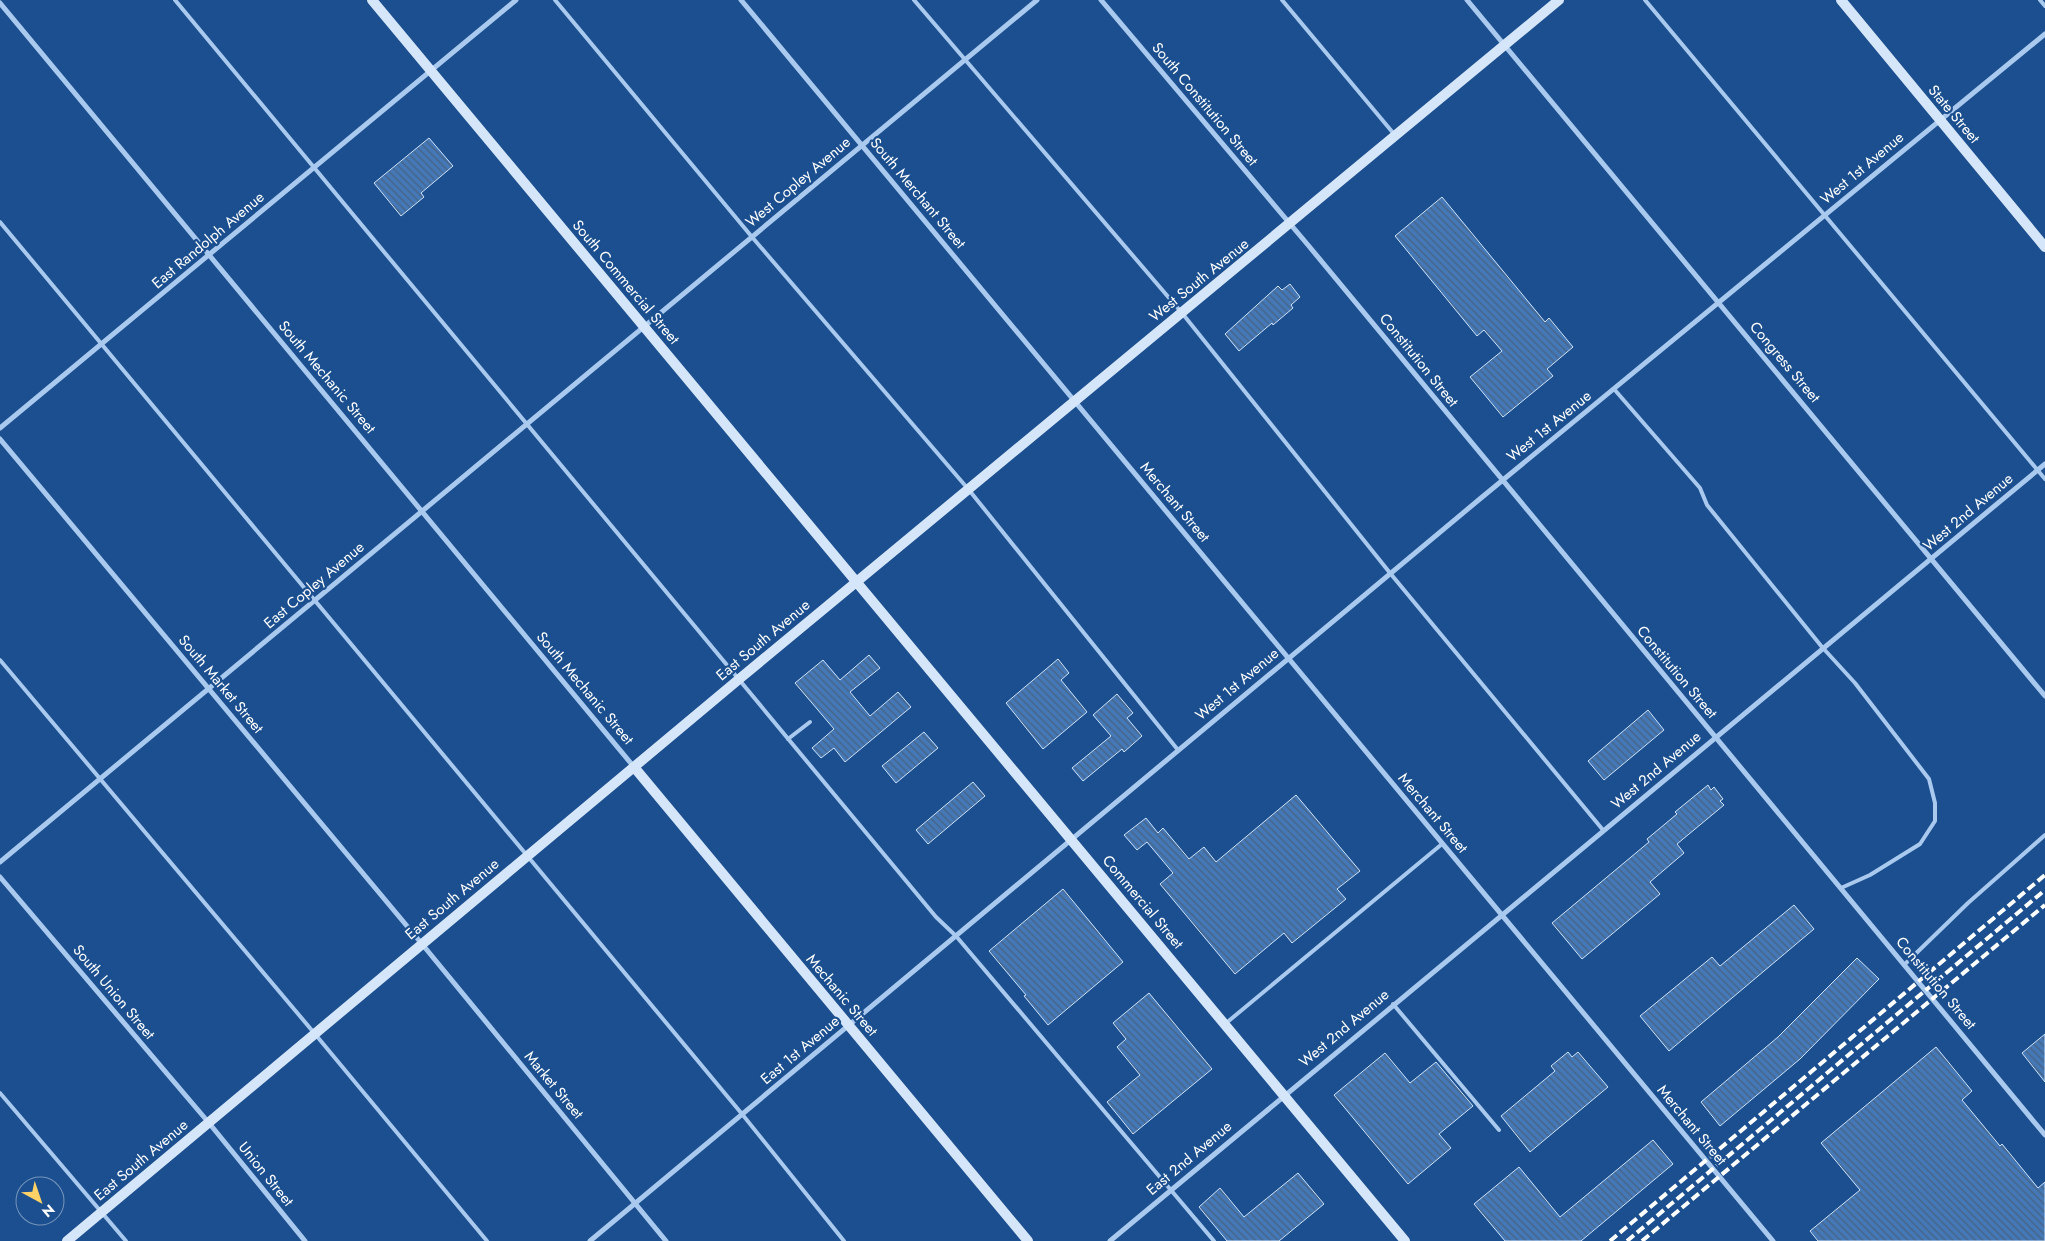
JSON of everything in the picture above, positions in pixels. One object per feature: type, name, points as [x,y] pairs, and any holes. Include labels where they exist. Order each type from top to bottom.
[{"type":"main road","name":"South Commercial Street","points":[[372,0],[857,582]]},
{"type":"main road","name":"West South Avenue","points":[[857,582],[1559,0]]},
{"type":"main road","name":"State Street","points":[[1840,0],[2045,247]]},
{"type":"main road","name":"East South Avenue","points":[[67,1241],[857,582]]},
{"type":"main road","name":"Commercial Street","points":[[857,582],[1405,1241]]},
{"type":"main road","name":"Mechanic Street","points":[[634,767],[1028,1241]]},
{"type":"street","name":"East Randolph Avenue","points":[[0,428],[516,0]]},
{"type":"street","name":"South Merchant Street","points":[[741,0],[1075,401]]},
{"type":"street","name":"West Copley Avenue","points":[[644,326],[1037,0]]},
{"type":"street","name":"South Constitution Street","points":[[1101,0],[1290,224]]},
{"type":"street","name":"Congress Street","points":[[1467,0],[2045,696]]},
{"type":"street","name":"South Mechanic Street","points":[[0,3],[634,767]]},
{"type":"street","name":"West 1st Avenue","points":[[1071,839],[1502,480],[2045,34]]},
{"type":"street","name":"Constitution Street","points":[[1290,224],[2045,1135]]},
{"type":"street","name":"East Copley Avenue","points":[[0,862],[644,326]]},
{"type":"street","name":"Merchant Street","points":[[1075,401],[1773,1241]]},
{"type":"street","name":"South Market Street","points":[[0,439],[422,944]]},
{"type":"street","name":"West 2nd Avenue","points":[[1284,1095],[2045,464]]},
{"type":"street","name":"East 1st Avenue","points":[[590,1241],[1071,839]]},
{"type":"street","name":"South Union Street","points":[[0,877],[209,1123]]},
{"type":"street","name":"Market Street","points":[[422,944],[666,1241]]},
{"type":"street","name":"East 2nd Avenue","points":[[1110,1241],[1284,1095]]},
{"type":"street","name":"Union Street","points":[[209,1123],[305,1241]]},
{"type":"lane","points":[[175,0],[936,917],[956,936],[1214,1241]]},
{"type":"lane","points":[[555,0],[752,237],[969,490],[1178,750]]},
{"type":"lane","points":[[914,0],[1182,313],[1390,573],[1603,830]]},
{"type":"lane","points":[[1282,0],[1396,136]]},
{"type":"lane","points":[[1645,0],[1826,214],[2045,479]]},
{"type":"lane","points":[[2040,0],[2045,6]]},
{"type":"lane","points":[[0,222],[742,1114],[844,1241]]},
{"type":"lane","points":[[1614,389],[1700,488],[1707,505],[1822,647],[1855,683],[1929,779],[1935,803],[1935,821],[1920,844],[1870,875],[1840,888]]},
{"type":"lane","points":[[0,660],[487,1241]]},
{"type":"lane","points":[[788,739],[810,722]]},
{"type":"lane","points":[[1904,965],[1968,903],[2045,836]]},
{"type":"lane","points":[[1225,1024],[1442,844]]},
{"type":"lane","points":[[1393,1004],[1499,1130]]},
{"type":"lane","points":[[0,1093],[126,1241]]},
{"type":"building","points":[[429,138],[453,166],[421,193],[424,197],[401,216],[374,183]]},
{"type":"building","points":[[1442,197],[1545,322],[1549,318],[1573,347],[1547,369],[1553,376],[1503,417],[1470,377],[1502,351],[1484,330],[1477,336],[1395,236]]},
{"type":"building","points":[[1290,284],[1300,297],[1291,305],[1293,308],[1239,351],[1225,334],[1278,286],[1282,290]]},
{"type":"building","points":[[869,655],[880,668],[850,692],[870,716],[898,692],[911,707],[845,762],[834,748],[821,758],[812,748],[834,729],[795,683],[823,660],[840,680]]},
{"type":"building","points":[[1058,659],[1069,673],[1061,680],[1087,712],[1043,749],[1006,703]]},
{"type":"building","points":[[1117,694],[1133,713],[1127,718],[1142,736],[1124,752],[1122,749],[1083,781],[1072,768],[1111,736],[1093,715]]},
{"type":"building","points":[[1648,710],[1664,730],[1604,780],[1588,761]]},
{"type":"building","points":[[924,732],[938,748],[896,783],[882,766]]},
{"type":"building","points":[[973,782],[985,796],[928,844],[916,830]]},
{"type":"building","points":[[1708,785],[1711,790],[1714,787],[1723,799],[1720,801],[1724,805],[1677,844],[1684,853],[1650,882],[1660,894],[1582,959],[1552,923],[1649,842],[1647,839],[1677,814],[1675,812]]},
{"type":"building","points":[[1296,795],[1360,871],[1337,889],[1346,899],[1292,943],[1284,933],[1235,974],[1160,884],[1173,873],[1147,842],[1137,850],[1124,835],[1146,818],[1158,833],[1163,828],[1189,859],[1204,847],[1216,862]]},
{"type":"building","points":[[1063,889],[1123,962],[1048,1025],[1024,996],[1026,995],[989,951]]},
{"type":"building","points":[[1794,905],[1814,929],[1669,1051],[1640,1016],[1712,957],[1720,966]]},
{"type":"building","points":[[1857,958],[1879,979],[1800,1059],[1720,1126],[1701,1102],[1778,1037]]},
{"type":"building","points":[[1149,993],[1212,1069],[1133,1134],[1107,1102],[1140,1075],[1117,1047],[1126,1039],[1113,1023]]},
{"type":"building","points":[[2045,1034],[2045,1082],[2022,1053]]},
{"type":"building","points":[[1936,1047],[1972,1091],[1962,1100],[2000,1146],[2002,1144],[2038,1188],[2045,1182],[2045,1241],[1818,1241],[1810,1231],[1860,1190],[1821,1143]]},
{"type":"building","points":[[1568,1052],[1572,1057],[1578,1052],[1608,1087],[1530,1152],[1501,1116],[1555,1071],[1551,1066]]},
{"type":"building","points":[[1385,1053],[1410,1083],[1436,1062],[1473,1106],[1439,1134],[1451,1148],[1408,1184],[1334,1095]]},
{"type":"building","points":[[1653,1140],[1673,1164],[1581,1241],[1505,1241],[1474,1204],[1519,1167],[1560,1217]]},
{"type":"building","points":[[1298,1173],[1324,1204],[1279,1241],[1227,1241],[1199,1207],[1220,1188],[1244,1217]]},
{"type":"railway","points":[[1610,1241],[2045,875]]},
{"type":"railway","points":[[1627,1241],[2045,890]]},
{"type":"railway","points":[[1642,1241],[2045,905]]}]
